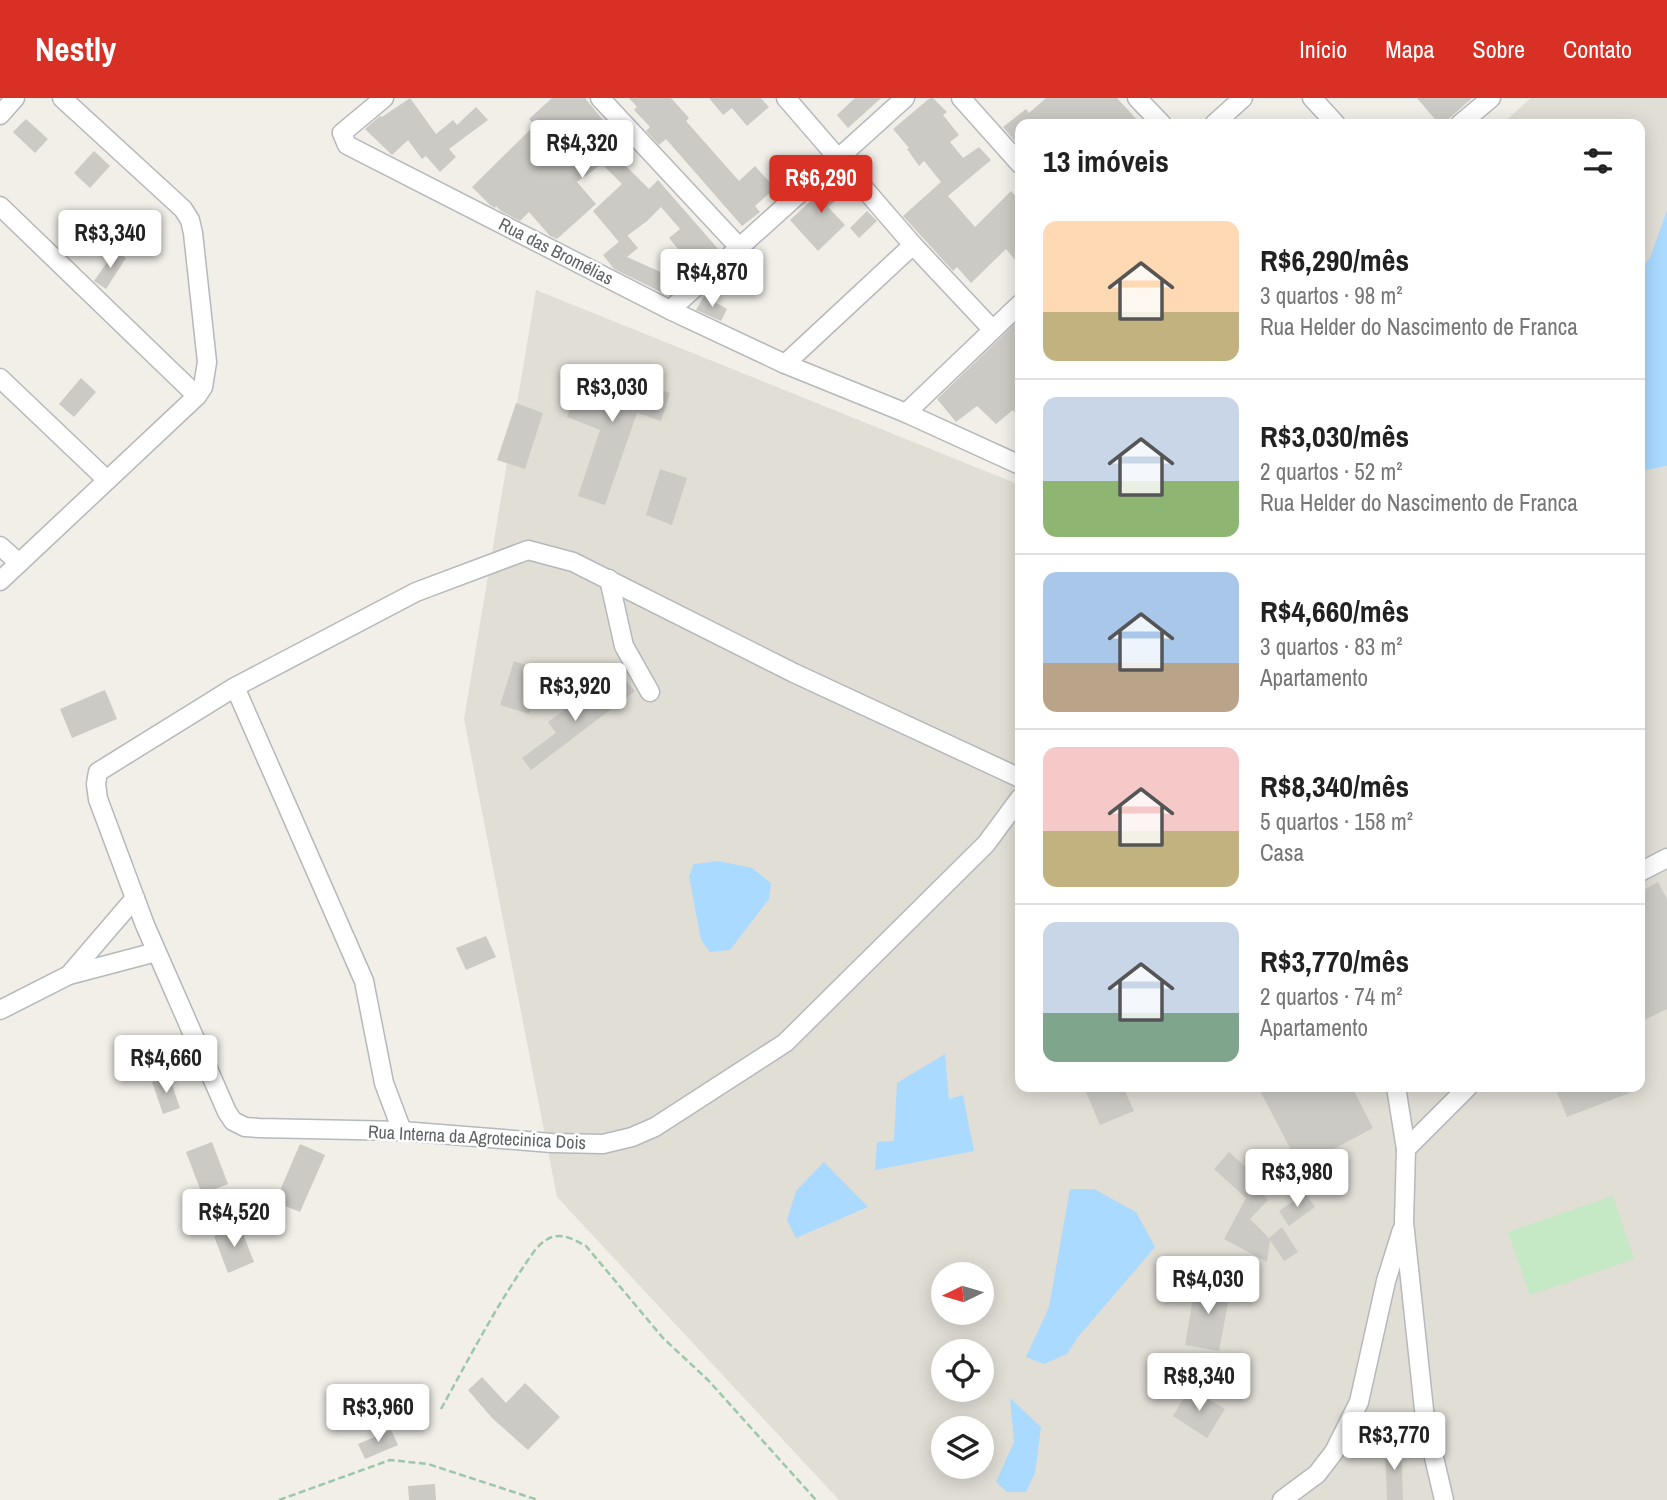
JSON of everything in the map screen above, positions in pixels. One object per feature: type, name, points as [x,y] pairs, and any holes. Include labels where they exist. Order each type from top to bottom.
[{"type":"street","points":[[0,115],[15,98]]},
{"type":"street","points":[[0,581],[204,387],[206,362],[190,220],[183,209],[62,98]]},
{"type":"street","name":"Rua das Bromélias","points":[[384,98],[342,133],[348,145],[670,310],[785,364],[906,413],[1015,463]]},
{"type":"street","points":[[600,98],[739,247]]},
{"type":"street","points":[[786,98],[913,244],[992,329]]},
{"type":"street","points":[[670,310],[905,98]]},
{"type":"street","points":[[961,98],[1015,158]]},
{"type":"street","points":[[1138,98],[1157,119]]},
{"type":"street","points":[[1220,119],[1243,98]]},
{"type":"street","points":[[1312,98],[1331,119]]},
{"type":"street","points":[[1465,119],[1486,100]]},
{"type":"street","points":[[0,206],[197,396]]},
{"type":"street","points":[[785,364],[913,244]]},
{"type":"street","points":[[906,413],[1015,308]]},
{"type":"street","points":[[0,378],[107,481]]},
{"type":"street","points":[[0,546],[19,563]]},
{"type":"street","points":[[0,1010],[69,975],[156,952],[98,799],[96,784],[99,772],[235,687],[416,592],[528,550],[573,562],[794,673],[1015,776]]},
{"type":"street","points":[[609,579],[624,646],[650,692]]},
{"type":"street","points":[[235,687],[364,981],[384,1083],[402,1131]]},
{"type":"street","name":"Rua Interna da Agrotecinica Dois","points":[[156,952],[227,1112],[233,1121],[245,1127],[402,1131],[552,1143],[603,1144],[632,1137],[655,1127],[785,1043],[986,844],[1015,805]]},
{"type":"street","points":[[1645,869],[1667,858]]},
{"type":"street","points":[[69,975],[135,898]]},
{"type":"street","points":[[1397,1092],[1406,1149],[1404,1222],[1425,1419],[1444,1500]]},
{"type":"street","points":[[1406,1149],[1463,1092]]},
{"type":"street","points":[[1282,1500],[1317,1474],[1334,1451],[1359,1402],[1386,1281],[1404,1222]]},
{"type":"path","points":[[441,1409],[506,1295],[534,1252],[545,1240],[554,1236],[569,1236],[586,1246],[663,1338],[708,1380],[816,1500]]},
{"type":"path","points":[[279,1500],[390,1460],[428,1464],[538,1500]]},
{"type":"shaded area","points":[[1531,98],[1667,98],[1667,1500],[839,1500],[557,1197],[464,719],[536,290],[1015,483],[1015,1092],[1645,1092],[1645,119],[1508,119]]},
{"type":"green space","points":[[1613,1196],[1634,1259],[1530,1295],[1508,1232]]},
{"type":"water","points":[[1667,210],[1667,466],[1645,470],[1645,264],[1650,258]]},
{"type":"water","points":[[718,861],[752,868],[771,883],[769,899],[730,950],[710,952],[701,940],[689,876],[694,864]]},
{"type":"water","points":[[945,1054],[949,1099],[963,1095],[974,1151],[875,1170],[877,1142],[894,1141],[897,1083]]},
{"type":"water","points":[[824,1162],[868,1207],[796,1238],[787,1220],[796,1191]]},
{"type":"water","points":[[1070,1189],[1094,1189],[1136,1212],[1155,1247],[1078,1337],[1067,1354],[1044,1364],[1026,1357],[1049,1307]]},
{"type":"water","points":[[1010,1398],[1041,1427],[1035,1473],[1026,1492],[1007,1492],[996,1482],[1014,1442]]},
{"type":"building","points":[[410,98],[436,134],[453,120],[457,125],[476,107],[488,120],[449,149],[456,157],[440,172],[426,156],[422,159],[408,140],[392,155],[365,129],[380,116]]},
{"type":"building","points":[[552,98],[585,98],[634,158],[626,166],[649,189],[658,180],[719,250],[696,271],[669,238],[680,229],[661,207],[619,242],[593,211],[622,184],[602,164],[577,182],[596,204],[557,239],[550,236],[529,212],[520,221],[490,205],[472,187],[535,125],[529,119]]},
{"type":"building","points":[[629,98],[671,98],[689,118],[686,121],[739,181],[755,166],[775,188],[755,206],[760,212],[742,226],[666,139],[659,145],[646,131],[650,127],[634,110],[637,107]]},
{"type":"building","points":[[709,98],[761,98],[769,107],[747,126],[732,108],[723,115]]},
{"type":"building","points":[[855,98],[881,98],[848,128],[837,115]]},
{"type":"building","points":[[930,98],[947,112],[943,115],[959,135],[950,142],[963,158],[979,147],[991,160],[948,196],[975,227],[1011,191],[1015,195],[1015,260],[1006,249],[971,283],[957,267],[953,271],[903,216],[941,182],[924,161],[919,166],[907,149],[909,148],[893,129]]},
{"type":"building","points":[[1046,98],[1117,98],[1136,119],[1015,119],[1015,141],[1003,127],[1026,109],[1029,113]]},
{"type":"building","points":[[1417,98],[1472,98],[1449,119],[1435,119]]},
{"type":"building","points":[[26,119],[48,139],[35,153],[13,132]]},
{"type":"building","points":[[94,151],[110,166],[90,188],[74,173]]},
{"type":"building","points":[[838,176],[850,189],[828,207],[845,225],[818,251],[790,220]]},
{"type":"building","points":[[867,211],[877,221],[859,238],[850,228]]},
{"type":"building","points":[[627,235],[638,248],[627,257],[674,278],[667,295],[614,269],[603,255]]},
{"type":"building","points":[[115,251],[126,258],[106,289],[94,281]]},
{"type":"building","points":[[704,296],[727,309],[721,321],[696,310]]},
{"type":"building","points":[[1015,324],[1015,413],[1013,410],[996,424],[977,406],[956,422],[937,399]]},
{"type":"building","points":[[594,367],[670,393],[661,421],[637,413],[605,505],[578,496],[600,430],[567,417],[576,395],[583,397]]},
{"type":"building","points":[[81,378],[96,392],[74,417],[59,404]]},
{"type":"building","points":[[516,403],[543,413],[525,469],[497,460]]},
{"type":"building","points":[[660,469],[687,478],[672,525],[646,515]]},
{"type":"building","points":[[514,661],[545,672],[529,714],[500,705]]},
{"type":"building","points":[[626,681],[635,691],[531,770],[522,758],[556,733],[548,722],[581,698],[590,708]]},
{"type":"building","points":[[105,690],[117,719],[72,738],[60,709]]},
{"type":"building","points":[[1658,882],[1667,899],[1667,1009],[1645,1020],[1645,889]]},
{"type":"building","points":[[486,936],[496,957],[466,970],[456,948]]},
{"type":"building","points":[[169,1076],[180,1108],[163,1114],[152,1082]]},
{"type":"building","points":[[1086,1092],[1125,1092],[1134,1111],[1100,1125]]},
{"type":"building","points":[[1261,1092],[1355,1092],[1373,1128],[1300,1167]]},
{"type":"building","points":[[1557,1092],[1632,1092],[1567,1117]]},
{"type":"building","points":[[212,1142],[228,1184],[202,1194],[186,1152]]},
{"type":"building","points":[[300,1144],[325,1155],[300,1212],[275,1202]]},
{"type":"building","points":[[1229,1152],[1259,1179],[1253,1186],[1268,1200],[1250,1219],[1269,1238],[1282,1227],[1298,1252],[1284,1261],[1270,1240],[1267,1262],[1224,1239],[1246,1198],[1214,1169]]},
{"type":"building","points":[[1305,1193],[1315,1207],[1289,1226],[1279,1211]]},
{"type":"building","points":[[240,1226],[254,1262],[228,1273],[214,1236]]},
{"type":"building","points":[[1196,1281],[1231,1287],[1219,1351],[1185,1345]]},
{"type":"building","points":[[482,1377],[506,1403],[525,1383],[560,1417],[528,1450],[492,1418],[468,1390]]},
{"type":"building","points":[[1190,1388],[1225,1409],[1207,1438],[1173,1416]]},
{"type":"building","points":[[391,1430],[398,1445],[365,1459],[358,1444]]},
{"type":"building","points":[[1385,1445],[1401,1445],[1403,1500],[1387,1500]]},
{"type":"building","points":[[435,1484],[436,1500],[409,1500],[408,1486]]}]
